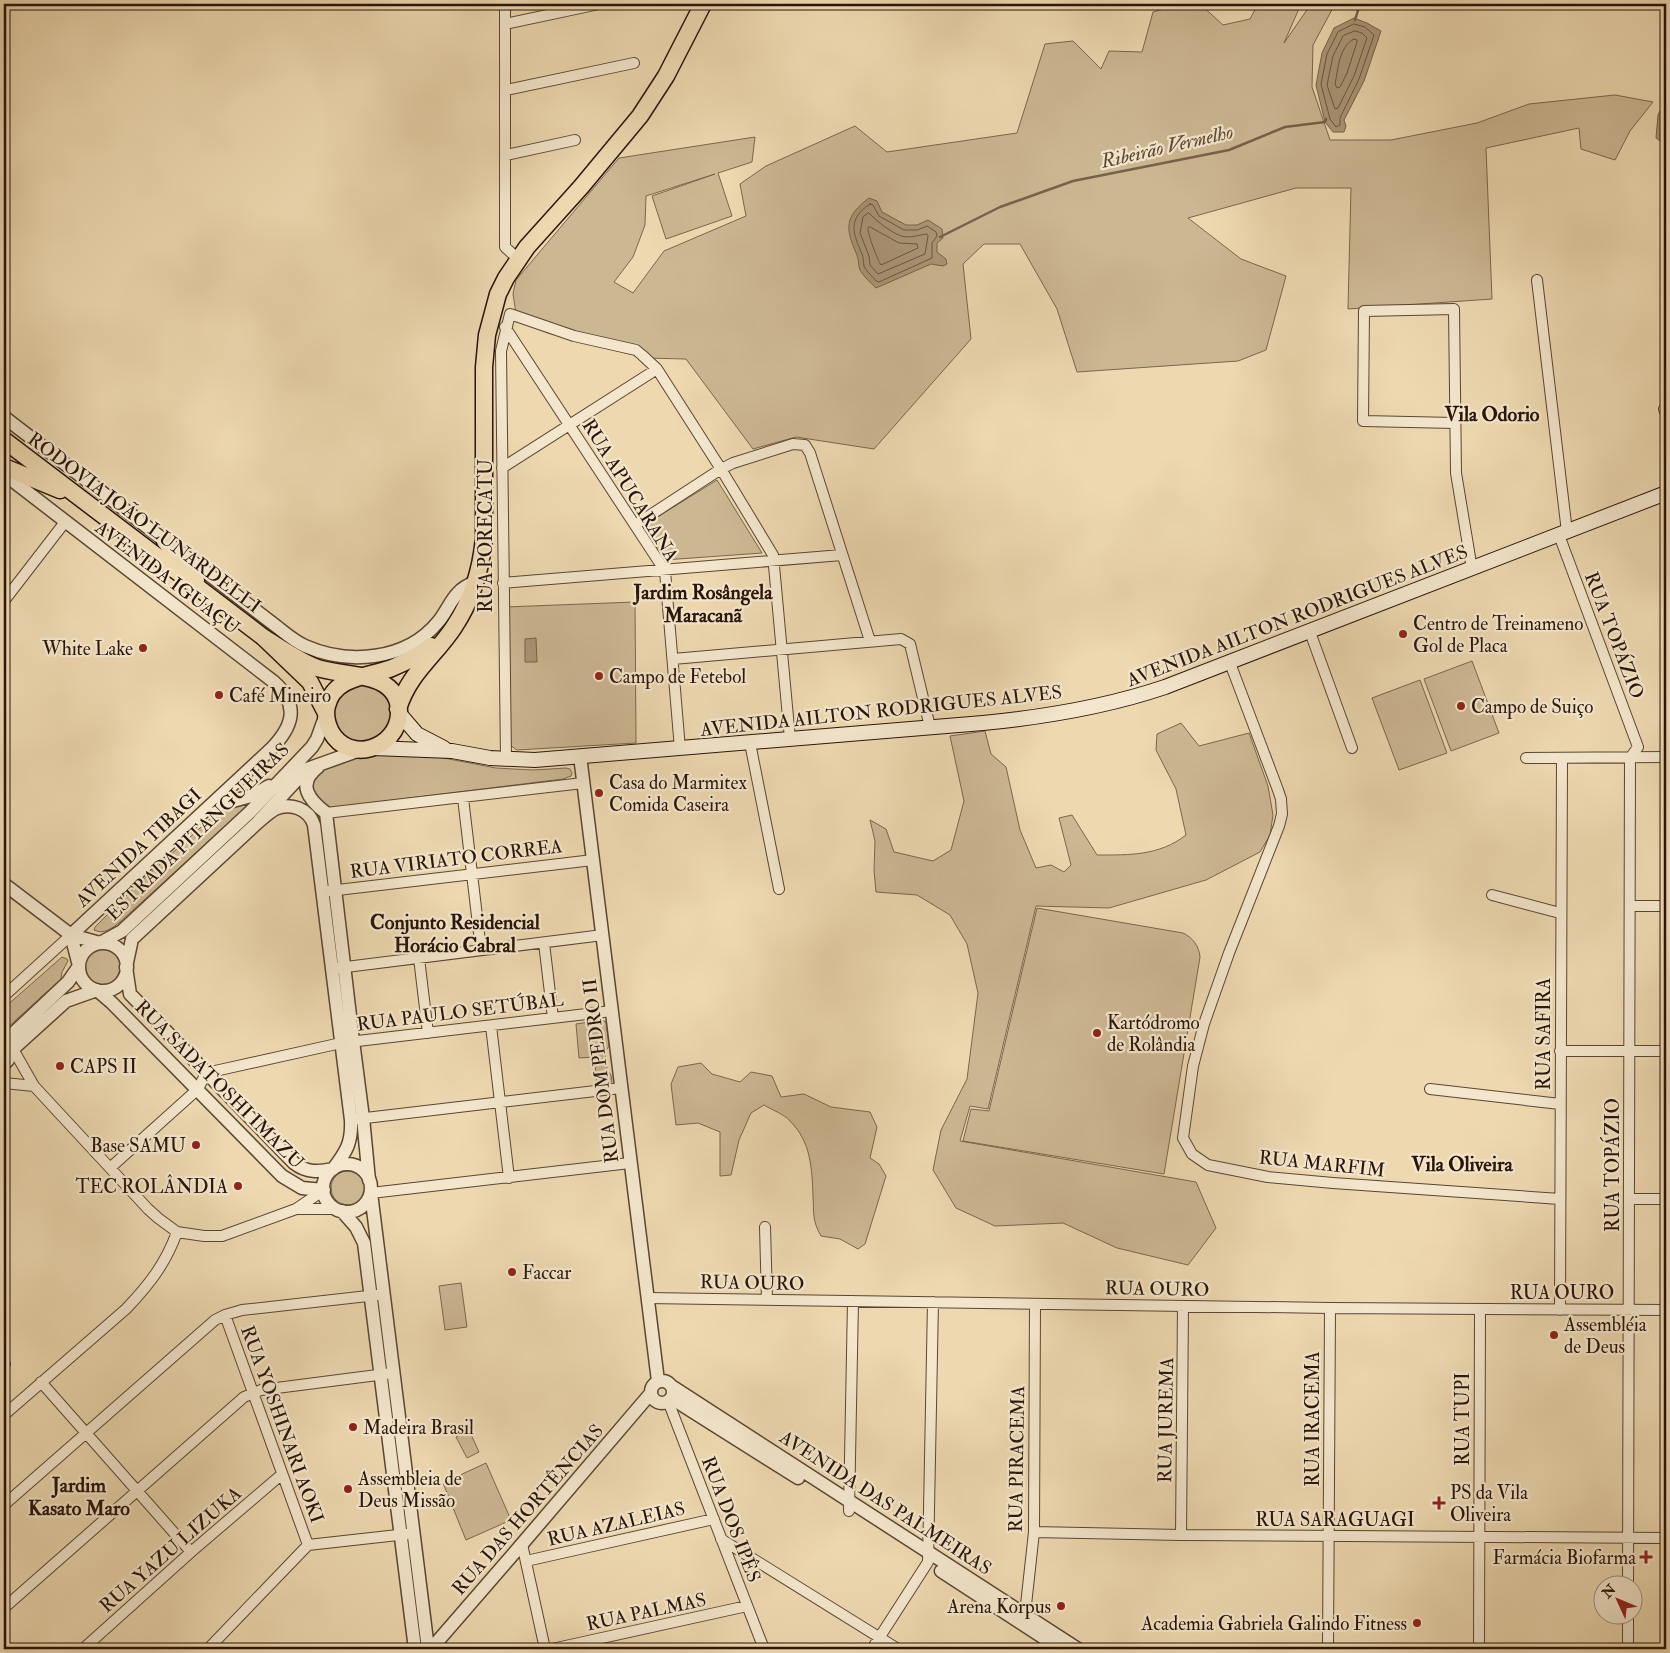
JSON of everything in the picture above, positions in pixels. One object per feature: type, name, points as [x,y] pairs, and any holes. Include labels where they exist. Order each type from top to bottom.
[{"type":"highway","points":[[463,610],[434,643],[418,655],[390,668],[361,676],[342,684],[334,691],[326,713],[328,726],[335,738],[343,745],[367,749],[384,742],[393,734],[397,725],[402,698],[411,679],[454,628],[463,610],[477,581],[482,559],[484,538],[484,367],[487,335],[498,294],[518,259],[543,228],[606,159],[640,116],[666,76],[703,4]]},
{"type":"highway","name":"RODOVIA JOÃO LUNARDELLI","points":[[4,440],[263,637],[313,667],[325,671],[361,676]]},
{"type":"highway","points":[[4,467],[80,498]]},
{"type":"highway","points":[[165,541],[210,597]]},
{"type":"highway","name":"RODOVIA JOÃO LUNARDELLI","points":[[263,637],[310,682],[326,713]]},
{"type":"highway","points":[[361,676],[373,678],[386,686],[393,693],[399,711]]},
{"type":"main road","name":"AVENIDA AILTON RODRIGUES ALVES","points":[[452,751],[490,758],[534,760],[1014,720],[1107,704],[1165,687],[1230,663],[1666,493]]},
{"type":"main road","points":[[399,711],[417,734],[452,751]]},
{"type":"main road","points":[[367,749],[452,751]]},
{"type":"street","points":[[505,4],[505,247],[518,259]]},
{"type":"street","points":[[505,24],[599,4]]},
{"type":"street","points":[[1663,4],[1666,7]]},
{"type":"street","points":[[506,90],[634,62]]},
{"type":"street","points":[[506,155],[575,140]]},
{"type":"street","name":"RUA TOPÁZIO","points":[[1537,280],[1563,534],[1642,758]]},
{"type":"street","points":[[1455,423],[1363,421],[1364,311],[1454,309],[1456,473],[1472,569]]},
{"type":"street","name":"RUA PORECATU","points":[[506,759],[501,351],[510,314],[574,336],[636,350],[657,369]]},
{"type":"street","name":"RUA APUCARANA","points":[[506,327],[665,571],[680,749]]},
{"type":"street","points":[[502,468],[657,369],[774,554],[790,739]]},
{"type":"street","points":[[4,417],[302,645],[322,653],[368,657],[386,654],[406,647],[423,636],[438,622],[463,588],[477,581]]},
{"type":"street","points":[[635,524],[733,463],[793,444],[805,445],[810,453],[870,642]]},
{"type":"street","name":"AVENIDA IGUAÇU","points":[[4,474],[274,682],[287,697],[291,712],[290,721]]},
{"type":"street","points":[[4,601],[65,522]]},
{"type":"street","points":[[503,583],[842,555]]},
{"type":"street","points":[[1310,632],[1352,748]]},
{"type":"street","points":[[673,659],[901,639],[910,644],[930,727]]},
{"type":"street","name":"RUA MARFIM","points":[[1230,663],[1278,790],[1282,814],[1272,847],[1245,912],[1204,1024],[1193,1066],[1183,1138],[1192,1154],[1208,1165],[1268,1177],[1333,1184],[1560,1199]]},
{"type":"street","name":"ESTRADA PITANGUEIRAS","points":[[100,943],[122,932],[250,812],[312,747],[317,739],[326,713]]},
{"type":"street","name":"AVENIDA TIBAGI","points":[[4,996],[282,738],[290,721]]},
{"type":"street","points":[[750,742],[779,889]]},
{"type":"street","points":[[1630,758],[1638,747]]},
{"type":"street","name":"ESTRADA PITANGUEIRAS","points":[[126,967],[132,939],[256,824],[307,769],[367,749]]},
{"type":"street","name":"RUA DOM PEDRO II","points":[[580,756],[658,1381]]},
{"type":"street","points":[[1526,758],[1666,757]]},
{"type":"street","name":"RUA SAFIRA","points":[[1560,1310],[1562,758]]},
{"type":"street","name":"RUA TOPÁZIO","points":[[1628,1576],[1630,758]]},
{"type":"street","points":[[324,762],[313,771],[306,789],[310,799],[326,813],[329,891],[338,968],[357,1119],[371,1193],[383,1295],[387,1374],[406,1534],[415,1649]]},
{"type":"street","points":[[209,807],[251,796],[284,776]]},
{"type":"street","points":[[326,813],[463,798],[583,782]]},
{"type":"street","points":[[463,798],[481,950]]},
{"type":"street","points":[[256,824],[276,809],[289,806],[303,810],[311,817],[329,891]]},
{"type":"street","name":"RUA VIRIATO CORREA","points":[[329,891],[593,860]]},
{"type":"street","points":[[4,884],[71,935],[110,944],[119,949],[126,967],[124,976],[119,984],[111,989],[97,990],[66,1001],[7,1043]]},
{"type":"street","points":[[1492,895],[1560,913]]},
{"type":"street","points":[[1631,906],[1666,906]]},
{"type":"street","points":[[71,935],[80,975],[85,983],[97,990]]},
{"type":"street","points":[[338,968],[603,935]]},
{"type":"street","points":[[4,1064],[8,1060],[7,1043],[68,982],[79,966],[84,952],[91,946],[100,943]]},
{"type":"street","points":[[544,943],[553,1018]]},
{"type":"street","points":[[419,958],[428,1034]]},
{"type":"street","name":"RUA SADATOSHI IMAZU","points":[[126,967],[130,994],[294,1163],[304,1169],[316,1172],[333,1169]]},
{"type":"street","name":"RUA SADATOSHI IMAZU","points":[[97,990],[198,1089],[282,1176],[302,1188],[324,1190]]},
{"type":"street","name":"RUA PAULO SETÚBAL","points":[[206,1073],[347,1042],[612,1011]]},
{"type":"street","points":[[491,1026],[509,1178]]},
{"type":"street","points":[[7,1043],[34,1086],[158,1218],[177,1232],[195,1236],[222,1236],[296,1210],[324,1190]]},
{"type":"street","points":[[1560,1052],[1666,1051]]},
{"type":"street","points":[[110,1168],[198,1089],[206,1073]]},
{"type":"street","points":[[4,1083],[34,1086]]},
{"type":"street","points":[[357,1119],[621,1088]]},
{"type":"street","points":[[1430,1089],[1560,1104]]},
{"type":"street","points":[[357,1119],[349,1145],[327,1176],[324,1190],[329,1203],[356,1227],[364,1243],[370,1296],[387,1374]]},
{"type":"street","points":[[371,1193],[630,1163]]},
{"type":"street","points":[[333,1169],[342,1165],[356,1166],[364,1172],[369,1180]]},
{"type":"street","points":[[296,1210],[350,1211],[359,1208],[366,1202],[371,1193]]},
{"type":"street","points":[[1630,1199],[1666,1199]]},
{"type":"street","points":[[765,1227],[767,1300]]},
{"type":"street","points":[[4,1415],[126,1309],[140,1294],[164,1261],[177,1232]]},
{"type":"street","points":[[4,1504],[210,1324],[225,1315],[242,1310],[383,1295]]},
{"type":"street","name":"RUA OURO","points":[[647,1298],[1330,1308],[1666,1310]]},
{"type":"street","points":[[849,1506],[853,1301]]},
{"type":"street","points":[[872,1649],[929,1558],[933,1302]]},
{"type":"street","name":"RUA PIRACEMA","points":[[1025,1614],[1034,1532],[1035,1304]]},
{"type":"street","name":"RUA JUREMA","points":[[1181,1535],[1183,1306]]},
{"type":"street","name":"RUA IRACEMA","points":[[1328,1649],[1330,1308]]},
{"type":"street","name":"RUA TUPI","points":[[1479,1649],[1480,1309]]},
{"type":"street","name":"RUA YOSHINARI AOKI","points":[[225,1315],[308,1545]]},
{"type":"street","points":[[4,1608],[236,1402],[261,1390],[387,1374]]},
{"type":"street","points":[[651,1392],[655,1401],[669,1397],[666,1380],[658,1381]]},
{"type":"street","name":"RUA DAS HORTÊNCIAS","points":[[429,1649],[522,1544],[651,1392],[652,1386],[658,1381]]},
{"type":"street","points":[[41,1382],[191,1552]]},
{"type":"street","name":"AVENIDA DAS PALMEIRAS","points":[[669,1397],[849,1506],[929,1558],[1061,1649]]},
{"type":"street","name":"RUA DOS IPÊS","points":[[669,1397],[710,1520],[744,1607],[764,1649]]},
{"type":"street","name":"RUA YAZU LIZUKA","points":[[83,1649],[191,1552],[282,1475]]},
{"type":"street","name":"RUA AZALEIAS","points":[[526,1561],[710,1520]]},
{"type":"street","name":"RUA SARAGUAGI","points":[[1034,1532],[1181,1535],[1666,1538]]},
{"type":"street","points":[[208,1649],[308,1545],[406,1534]]},
{"type":"street","points":[[406,1534],[429,1649]]},
{"type":"street","points":[[718,1540],[898,1649]]},
{"type":"street","points":[[522,1544],[545,1649]]},
{"type":"street","name":"AVENIDA DAS PALMEIRAS","points":[[929,1558],[1025,1614],[1078,1649]]},
{"type":"street","name":"RUA DOS IPÊS","points":[[744,1607],[756,1649]]},
{"type":"street","name":"RUA PALMAS","points":[[552,1649],[744,1607]]},
{"type":"street","points":[[1628,1626],[1628,1649]]},
{"type":"shaded area","points":[[1181,4],[1200,4],[1223,25],[1250,19],[1258,4],[1301,4],[1284,43],[1311,4],[1335,4],[1313,45],[1312,87],[1330,140],[1391,140],[1477,123],[1529,104],[1615,95],[1653,102],[1630,131],[1615,160],[1581,149],[1579,128],[1486,148],[1492,299],[1348,309],[1351,188],[1296,188],[1188,218],[1241,259],[1286,276],[1266,350],[1238,361],[1077,372],[1057,309],[1020,244],[984,244],[963,264],[971,339],[874,449],[796,437],[753,449],[686,359],[645,358],[548,333],[517,320],[513,294],[516,280],[619,158],[755,137],[752,162],[718,173],[732,216],[666,239],[652,196],[715,174],[646,196],[645,225],[633,257],[614,282],[633,293],[664,251],[746,216],[740,184],[766,166],[855,126],[887,152],[1017,133],[1045,44],[1073,41],[1101,69],[1109,51],[1142,52],[1153,12]]},
{"type":"shaded area","points":[[717,480],[762,553],[664,560],[643,526]]},
{"type":"shaded area","points":[[635,602],[636,743],[517,750],[511,746],[505,607]]},
{"type":"shaded area","name":"Campo de Suiço","points":[[1472,661],[1499,733],[1451,751],[1424,679]]},
{"type":"shaded area","name":"Campo de Suiço","points":[[1420,680],[1447,753],[1399,770],[1372,698]]},
{"type":"shaded area","points":[[369,683],[388,696],[393,719],[380,739],[357,744],[337,731],[332,707],[346,687]]},
{"type":"shaded area","points":[[1181,723],[1199,746],[1249,733],[1268,786],[1273,815],[1270,835],[1260,852],[1206,880],[1109,908],[1036,906],[988,1109],[970,1106],[960,1141],[1196,1182],[1216,1228],[1188,1265],[1117,1248],[1063,1223],[995,1226],[956,1208],[933,1170],[941,1130],[967,1079],[978,993],[967,944],[950,915],[917,895],[876,892],[874,870],[875,841],[870,820],[886,829],[894,852],[933,861],[951,850],[964,801],[950,736],[985,731],[991,754],[1006,767],[1020,830],[1036,868],[1051,865],[1064,872],[1071,865],[1059,818],[1072,815],[1097,855],[1154,851],[1176,842],[1186,835],[1176,789],[1156,750],[1157,734]]},
{"type":"shaded area","points":[[395,753],[428,755],[496,768],[533,770],[566,768],[570,769],[572,773],[571,776],[563,779],[329,808],[321,803],[314,793],[314,779],[327,766],[343,760]]},
{"type":"shaded area","points":[[248,802],[249,804],[120,922],[105,931],[94,930],[137,885],[221,809]]},
{"type":"shaded area","name":"Kartódromo de Rolândia","points":[[1037,908],[1183,933],[1190,937],[1197,946],[1200,957],[1164,1174],[963,1141],[971,1109],[989,1111]]},
{"type":"shaded area","points":[[102,949],[114,955],[120,967],[114,979],[102,985],[90,979],[84,967],[90,955]]},
{"type":"shaded area","points":[[62,957],[68,961],[62,972],[61,979],[7,1028],[4,1027],[4,1008]]},
{"type":"shaded area","points":[[602,1020],[606,1022],[609,1046],[605,1052],[607,1069],[611,1075],[612,1082],[597,1083],[594,1057],[579,1058],[576,1024]]},
{"type":"shaded area","points":[[701,1063],[712,1074],[740,1082],[751,1072],[772,1076],[781,1097],[804,1094],[831,1107],[870,1112],[877,1127],[870,1158],[879,1164],[886,1176],[865,1244],[858,1249],[840,1239],[821,1236],[814,1217],[812,1175],[806,1147],[797,1129],[787,1119],[764,1105],[751,1113],[739,1140],[731,1175],[720,1176],[720,1132],[698,1123],[676,1125],[671,1084],[678,1067]]},
{"type":"shaded area","points":[[348,1171],[355,1172],[360,1176],[364,1181],[364,1195],[360,1200],[355,1204],[348,1205],[341,1204],[336,1200],[332,1195],[331,1188],[332,1181],[336,1176],[341,1172]]},
{"type":"shaded area","points":[[461,1283],[467,1327],[445,1330],[439,1286]]},
{"type":"shaded area","points":[[469,1430],[479,1452],[467,1458],[456,1437]]},
{"type":"shaded area","points":[[486,1463],[511,1520],[466,1540],[443,1483]]},
{"type":"water","points":[[1354,18],[1381,31],[1364,81],[1344,120],[1346,126],[1344,132],[1333,132],[1325,122],[1316,85],[1322,53],[1334,28]]},
{"type":"water","points":[[1666,106],[1666,145],[1656,138],[1658,115],[1662,107]]},
{"type":"water","points":[[869,198],[877,201],[882,212],[906,225],[917,225],[928,220],[942,229],[943,238],[937,243],[937,252],[946,259],[947,264],[943,266],[931,264],[876,288],[860,270],[858,257],[849,230],[851,217]]},
{"type":"water","points":[[536,638],[537,662],[525,662],[525,639]]},
{"type":"waterway","name":"Ribeirão Vermelho","points":[[1355,20],[1360,4]]},
{"type":"waterway","name":"Ribeirão Vermelho","points":[[940,237],[1000,207],[1073,181],[1229,150],[1285,127],[1325,122],[1326,119]]},
{"type":"place","name":"Centro de Treinameno Gol de Placa","points":[[1403,634]]},
{"type":"place","name":"White Lake","points":[[143,648]]},
{"type":"place","name":"Campo de Fetebol","points":[[599,676]]},
{"type":"place","name":"Café Mineiro","points":[[219,695]]},
{"type":"place","name":"Campo de Suiço","points":[[1461,706]]},
{"type":"place","name":"Casa do Marmitex Comida Caseira","points":[[599,793]]},
{"type":"place","name":"Kartódromo de Rolândia","points":[[1097,1033]]},
{"type":"place","name":"CAPS II","points":[[60,1066]]},
{"type":"place","name":"Base SAMU","points":[[196,1145]]},
{"type":"place","name":"TEC ROLÂNDIA","points":[[238,1186]]},
{"type":"place","name":"Faccar","points":[[512,1272]]},
{"type":"place","name":"Assembléia de Deus","points":[[1554,1335]]},
{"type":"place","name":"Madeira Brasil","points":[[353,1427]]},
{"type":"place","name":"Assembleia de Deus Missão","points":[[348,1489]]},
{"type":"place","name":"PS da Vila Oliveira","points":[[1439,1503]]},
{"type":"place","name":"Farmácia Biofarma","points":[[1646,1557]]},
{"type":"place","name":"Arena Korpus","points":[[1061,1606]]},
{"type":"place","name":"Academia Gabriela Galindo Fitness","points":[[1417,1623]]},
{"type":"district","name":"Vila Odorio","points":[[1492,414]]},
{"type":"district","name":"Jardim Rosângela Maracanã","points":[[703,604]]},
{"type":"district","name":"Conjunto Residencial Horácio Cabral","points":[[455,934]]},
{"type":"district","name":"Vila Oliveira","points":[[1462,1164]]},
{"type":"district","name":"Jardim Kasato Maro","points":[[79,1496]]}]
